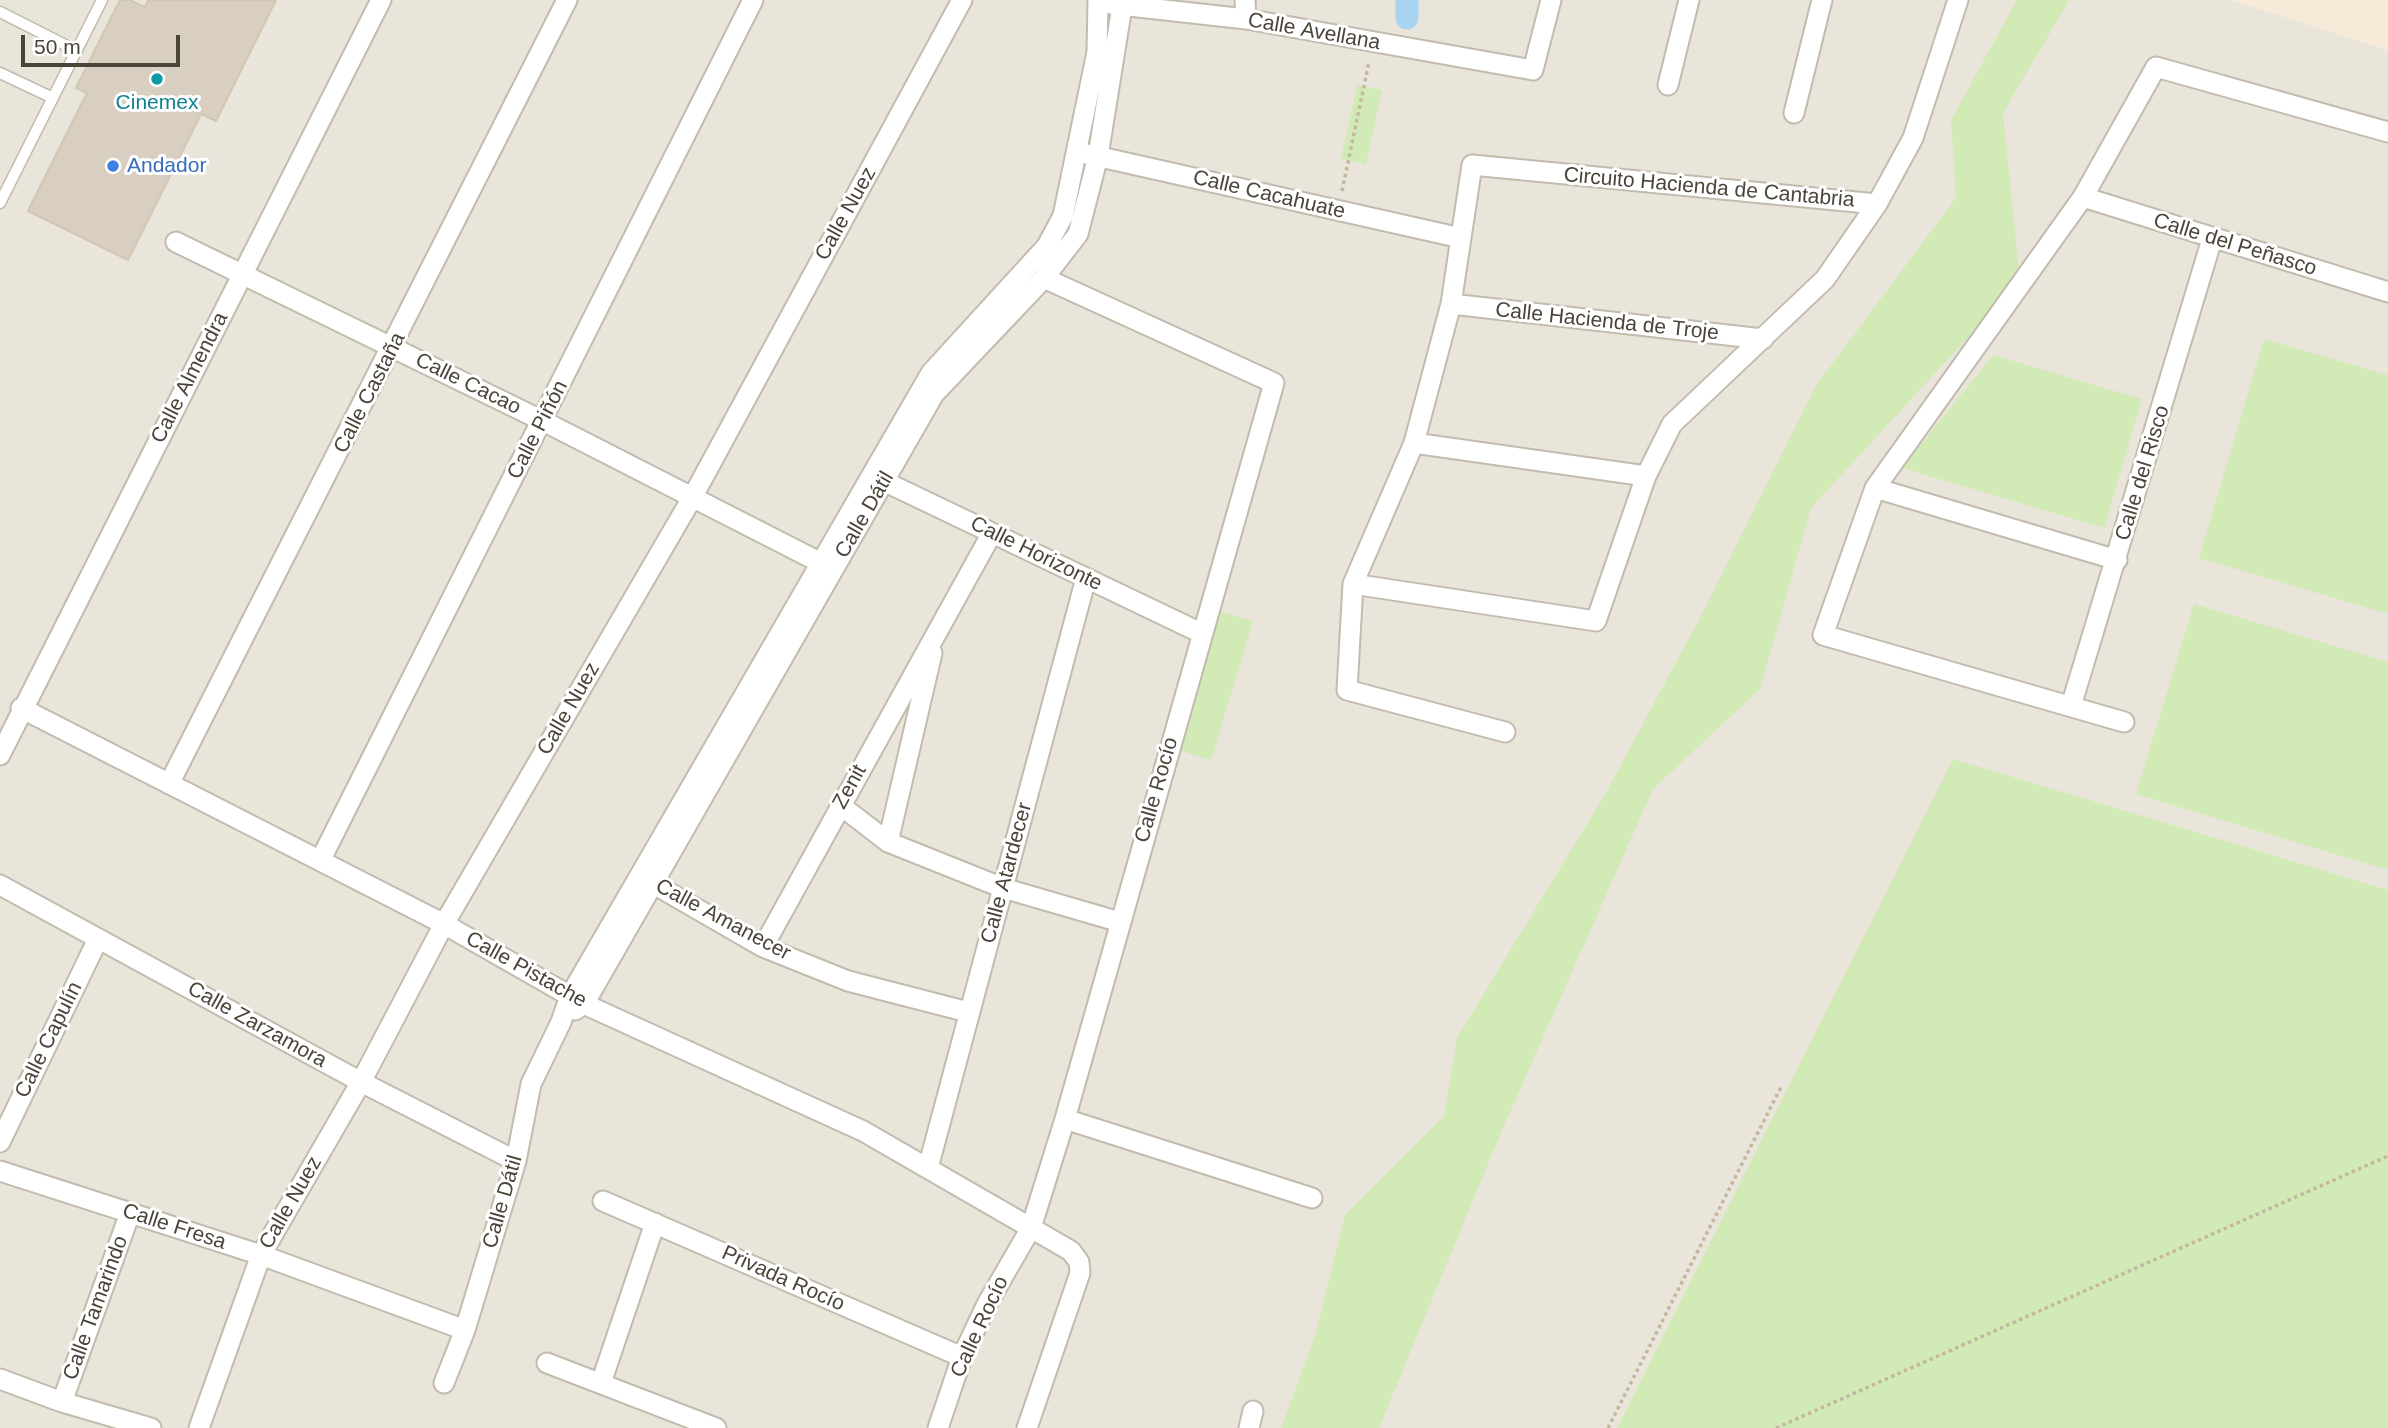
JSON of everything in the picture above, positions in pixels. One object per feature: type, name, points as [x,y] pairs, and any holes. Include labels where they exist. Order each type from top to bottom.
[{"type":"street","name":"Calle Almendra","points":[[0,755],[381,0]]},
{"type":"street","name":"Calle Castaña","points":[[169,784],[394,347],[567,0]]},
{"type":"street","name":"Calle Piñón","points":[[321,859],[753,0]]},
{"type":"street","name":"Calle Nuez","points":[[199,1428],[261,1255],[361,1082],[444,924],[692,498],[962,0]]},
{"type":"street","name":"Calle Avellana","points":[[1097,1],[1246,10],[1373,42],[1533,70],[1551,0]]},
{"type":"street","points":[[1668,85],[1689,0]]},
{"type":"street","points":[[1794,113],[1822,0]]},
{"type":"street","points":[[1877,204],[1913,138],[1958,0]]},
{"type":"street","name":"Calle Dátil","points":[[444,1383],[465,1330],[516,1161],[531,1084],[561,1022],[577,1000],[827,566],[877,478],[931,373],[1047,246],[1063,216],[1097,52],[1097,1]]},
{"type":"street","name":"Calle Dátil","points":[[877,478],[934,394],[1044,278],[1078,234],[1098,156],[1123,2]]},
{"type":"street","points":[[2124,722],[1823,635],[1875,488],[2083,197],[2156,67],[2388,132]]},
{"type":"street","name":"Calle Cacahuate","points":[[1076,151],[1461,238]]},
{"type":"street","name":"Circuito Hacienda de Cantabria","points":[[1353,584],[1596,621],[1646,475],[1672,424],[1825,279],[1877,204],[1472,165],[1451,304],[1414,443],[1353,584],[1347,690],[1505,732]]},
{"type":"street","name":"Calle del Peñasco","points":[[2083,197],[2388,292]]},
{"type":"street","name":"Calle del Risco","points":[[2071,706],[2212,239]]},
{"type":"street","name":"Calle Cacao","points":[[176,242],[543,421],[827,566]]},
{"type":"street","name":"Calle Rocío","points":[[938,1428],[962,1357],[987,1304],[1031,1228],[1065,1119],[1274,383],[1044,278]]},
{"type":"street","name":"Calle Hacienda de Troje","points":[[1451,304],[1763,339]]},
{"type":"street","points":[[1414,443],[1646,475]]},
{"type":"street","name":"Calle Horizonte","points":[[877,478],[1201,633]]},
{"type":"street","points":[[1875,488],[2117,560]]},
{"type":"street","name":"Zenit","points":[[763,947],[937,628],[992,533]]},
{"type":"street","name":"Calle Atardecer","points":[[928,1167],[1086,578]]},
{"type":"street","name":"Zenit","points":[[888,842],[937,628]]},
{"type":"street","name":"Calle Pistache","points":[[22,708],[321,859],[444,924],[577,1000],[863,1131],[1071,1251],[1079,1262],[1080,1273],[1027,1428]]},
{"type":"street","points":[[841,805],[888,842],[1003,888],[1121,922]]},
{"type":"street","name":"Calle Amanecer","points":[[645,879],[763,947],[848,981],[968,1012]]},
{"type":"street","name":"Calle Zarzamora","points":[[0,885],[361,1082],[516,1161]]},
{"type":"street","name":"Calle Capulín","points":[[0,1142],[98,939]]},
{"type":"street","points":[[1065,1119],[1312,1198]]},
{"type":"street","name":"Calle Fresa","points":[[0,1171],[261,1255],[465,1330]]},
{"type":"street","name":"Privada Rocío","points":[[603,1201],[962,1357]]},
{"type":"street","name":"Calle Tamarindo","points":[[62,1402],[130,1213]]},
{"type":"street","points":[[601,1383],[655,1223]]},
{"type":"street","points":[[547,1363],[716,1428]]},
{"type":"street","points":[[0,1379],[62,1402],[151,1428]]},
{"type":"lane","points":[[0,203],[102,0]]},
{"type":"lane","points":[[0,12],[77,51]]},
{"type":"lane","points":[[0,73],[53,98]]},
{"type":"path","points":[[1338,211],[1373,42]]},
{"type":"path","points":[[1608,1428],[1782,1085]]},
{"type":"path","points":[[1776,1428],[2388,1156]]},
{"type":"shaded area","points":[[0,0],[2232,0],[2388,50],[2388,1428],[0,1428]]},
{"type":"shaded area","points":[[2232,0],[2388,0],[2388,50]]},
{"type":"green space","points":[[2017,0],[2069,0],[2003,113],[2020,281],[1811,508],[1760,689],[1653,789],[1502,1130],[1379,1428],[1281,1428],[1316,1333],[1345,1215],[1444,1116],[1457,1038],[1607,791],[1704,610],[1815,387],[1956,198],[1951,120]]},
{"type":"green space","points":[[1357,85],[1382,90],[1366,164],[1341,159]]},
{"type":"green space","points":[[2264,339],[2388,375],[2388,614],[2199,558]]},
{"type":"green space","points":[[1993,355],[2142,399],[2104,528],[1902,468]]},
{"type":"green space","points":[[2194,604],[2388,662],[2388,870],[2136,794]]},
{"type":"green space","points":[[1220,611],[1253,621],[1211,760],[1178,750]]},
{"type":"green space","points":[[1953,759],[2388,890],[2388,1428],[1617,1428]]},
{"type":"building","name":"Andador","points":[[120,0],[130,0],[145,7],[148,0],[276,0],[216,121],[201,114],[128,260],[28,211],[87,93],[76,88]]},
{"type":"waterway","points":[[1407,0],[1407,18]]},
{"type":"place","name":"Cinemex","points":[[157,79]]},
{"type":"place","name":"Andador","points":[[113,166]]}]
